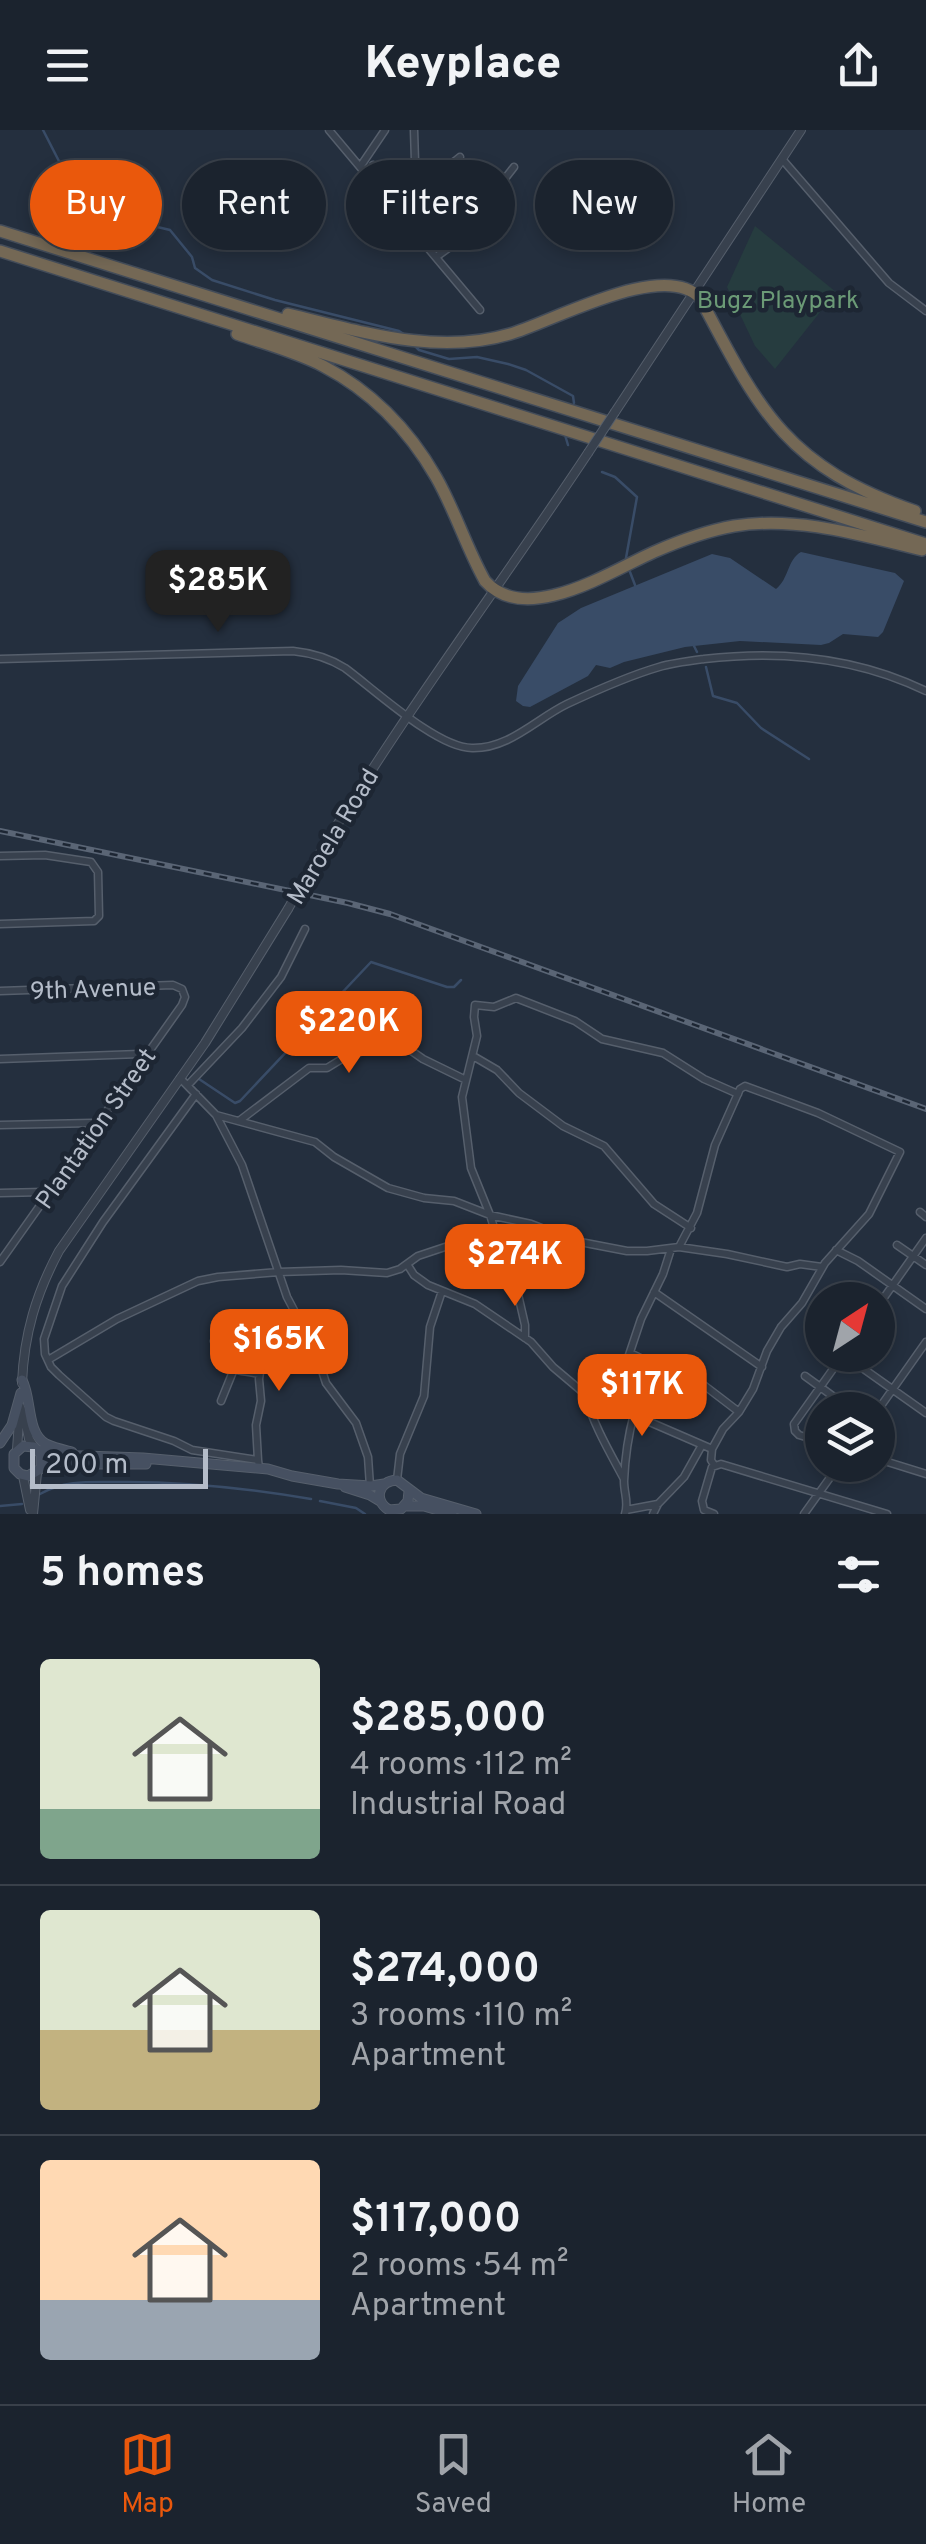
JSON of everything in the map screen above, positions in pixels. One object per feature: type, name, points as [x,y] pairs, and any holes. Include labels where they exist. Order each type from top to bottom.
[{"type":"highway","points":[[0,231],[926,518]]},
{"type":"highway","points":[[0,251],[926,547]]},
{"type":"highway","points":[[106,285],[319,364],[371,398],[420,451],[481,573],[494,590],[505,595],[528,598],[564,593],[694,536],[746,525],[778,523],[828,528],[926,547]]},
{"type":"highway","points":[[192,291],[383,337],[443,343],[508,335],[636,289],[670,286],[694,292],[746,386],[792,443],[859,490],[926,518]]},
{"type":"main road","points":[[22,1380],[40,1440],[86,1456]]},
{"type":"main road","points":[[0,1443],[12,1425],[21,1398]]},
{"type":"main road","points":[[292,1476],[154,1464],[55,1464],[24,1476],[10,1459],[27,1446],[55,1455],[258,1464],[292,1476],[338,1484],[370,1486],[397,1480],[408,1490],[409,1499],[401,1510]]},
{"type":"main road","points":[[36,1448],[42,1458],[39,1470]]},
{"type":"main road","points":[[338,1484],[370,1495],[392,1511],[424,1506],[452,1514]]},
{"type":"main road","points":[[382,1507],[379,1492],[384,1484]]},
{"type":"main road","points":[[408,1490],[426,1500],[476,1514]]},
{"type":"street","points":[[330,130],[354,160]]},
{"type":"street","points":[[365,160],[385,130]]},
{"type":"street","points":[[414,130],[415,160]]},
{"type":"street","name":"Maroela Road","points":[[10,1459],[21,1398],[25,1343],[38,1293],[59,1251],[230,1004],[349,803],[802,130]]},
{"type":"street","points":[[456,160],[460,156]]},
{"type":"street","points":[[782,158],[889,284],[926,311]]},
{"type":"street","points":[[430,250],[480,310]]},
{"type":"street","points":[[436,257],[447,250]]},
{"type":"street","points":[[0,659],[299,651],[334,661],[448,742],[473,748],[488,747],[514,736],[586,695],[660,666],[749,655],[795,656],[881,673],[926,691]]},
{"type":"street","points":[[0,856],[45,854],[89,861],[98,870],[98,918],[94,921],[0,924]]},
{"type":"street","points":[[188,1085],[242,1028],[281,977],[305,928]]},
{"type":"street","name":"9th Avenue","points":[[0,991],[174,986],[184,992]]},
{"type":"street","name":"Plantation Street","points":[[0,1262],[184,1002],[184,992]]},
{"type":"street","points":[[525,1338],[517,1290],[471,1168],[462,1103],[478,1036],[474,1005],[494,1007],[516,998],[575,1021],[602,1039],[663,1053],[704,1079],[738,1094]]},
{"type":"street","points":[[238,1122],[310,1068],[327,1068],[350,1054],[393,1045],[403,1045],[423,1060],[466,1080]]},
{"type":"street","points":[[0,1058],[146,1056]]},
{"type":"street","points":[[474,1056],[498,1070],[519,1093],[563,1126],[604,1146],[654,1204],[691,1228]]},
{"type":"street","points":[[180,1078],[216,1115],[247,1175],[287,1297],[316,1352],[326,1383],[356,1422],[368,1457],[370,1486]]},
{"type":"street","points":[[624,1480],[634,1414],[624,1401],[620,1385],[630,1353],[675,1248],[691,1228],[715,1144],[742,1087],[750,1086],[900,1152],[869,1214],[822,1267],[808,1294],[774,1338],[758,1381],[712,1449],[714,1465],[702,1501],[704,1512],[714,1514]]},
{"type":"street","points":[[196,1094],[62,1286],[44,1338],[44,1350],[59,1375],[106,1418],[192,1450],[258,1464],[262,1338]]},
{"type":"street","points":[[216,1115],[315,1142],[388,1188],[454,1201],[575,1241],[627,1251],[675,1248],[787,1267],[822,1267]]},
{"type":"street","points":[[0,1126],[92,1122],[97,1125]]},
{"type":"street","points":[[0,1193],[48,1194]]},
{"type":"street","points":[[48,1360],[188,1284],[218,1277],[279,1272],[341,1270],[387,1274],[418,1256],[494,1227]]},
{"type":"street","points":[[894,1282],[926,1238]]},
{"type":"street","points":[[898,1245],[926,1265]]},
{"type":"street","points":[[836,1250],[888,1282]]},
{"type":"street","points":[[407,1264],[420,1279],[483,1308],[525,1338],[552,1368],[585,1394],[712,1449]]},
{"type":"street","points":[[895,1287],[926,1309]]},
{"type":"street","points":[[397,1480],[400,1454],[424,1396],[430,1327],[442,1291]]},
{"type":"street","points":[[654,1292],[762,1367]]},
{"type":"street","points":[[214,1340],[220,1362],[260,1374]]},
{"type":"street","points":[[892,1390],[926,1342]]},
{"type":"street","points":[[25,1343],[44,1350]]},
{"type":"street","points":[[630,1353],[701,1383],[739,1412]]},
{"type":"street","points":[[221,1400],[234,1368]]},
{"type":"street","points":[[817,1392],[831,1372]]},
{"type":"street","points":[[867,1372],[926,1414]]},
{"type":"street","points":[[805,1376],[827,1392]]},
{"type":"street","points":[[585,1394],[596,1428],[624,1480],[626,1512],[658,1504]]},
{"type":"street","name":"Maroela Road","points":[[21,1398],[29,1439],[36,1448]]},
{"type":"street","points":[[805,1410],[794,1426],[805,1437]]},
{"type":"street","points":[[653,1514],[684,1477],[702,1445]]},
{"type":"street","points":[[714,1465],[723,1464],[887,1514]]},
{"type":"street","points":[[895,1464],[926,1474]]},
{"type":"street","points":[[32,1514],[39,1470]]},
{"type":"street","points":[[24,1476],[32,1514]]},
{"type":"street","points":[[804,1514],[827,1482]]},
{"type":"green space","name":"Bugz Playpark","points":[[755,226],[836,292],[775,369],[755,346],[727,287]]},
{"type":"water","points":[[801,552],[895,573],[904,581],[878,637],[843,634],[821,645],[740,641],[685,647],[610,668],[596,665],[588,676],[530,707],[516,701],[518,686],[558,623],[581,608],[712,554],[730,558],[776,589]]},
{"type":"waterway","points":[[43,130],[62,167],[120,218],[170,230],[192,257],[195,268],[212,280],[407,336]]},
{"type":"waterway","points":[[415,346],[449,359],[477,357],[526,370],[573,396],[574,403]]},
{"type":"waterway","points":[[565,435],[568,445]]},
{"type":"waterway","points":[[602,472],[615,477],[637,497],[626,558]]},
{"type":"waterway","points":[[630,572],[635,585]]},
{"type":"waterway","points":[[694,646],[697,652]]},
{"type":"waterway","points":[[706,667],[713,696],[737,703],[761,728],[809,759]]},
{"type":"waterway","points":[[199,1079],[235,1103],[240,1101],[371,962],[447,987],[454,987],[461,980]]},
{"type":"waterway","points":[[40,1494],[77,1483],[141,1482],[214,1486],[311,1499]]},
{"type":"waterway","points":[[320,1501],[356,1508],[365,1514]]},
{"type":"waterway","points":[[0,1506],[22,1504]]},
{"type":"railway","points":[[0,831],[390,914],[926,1109]]}]
